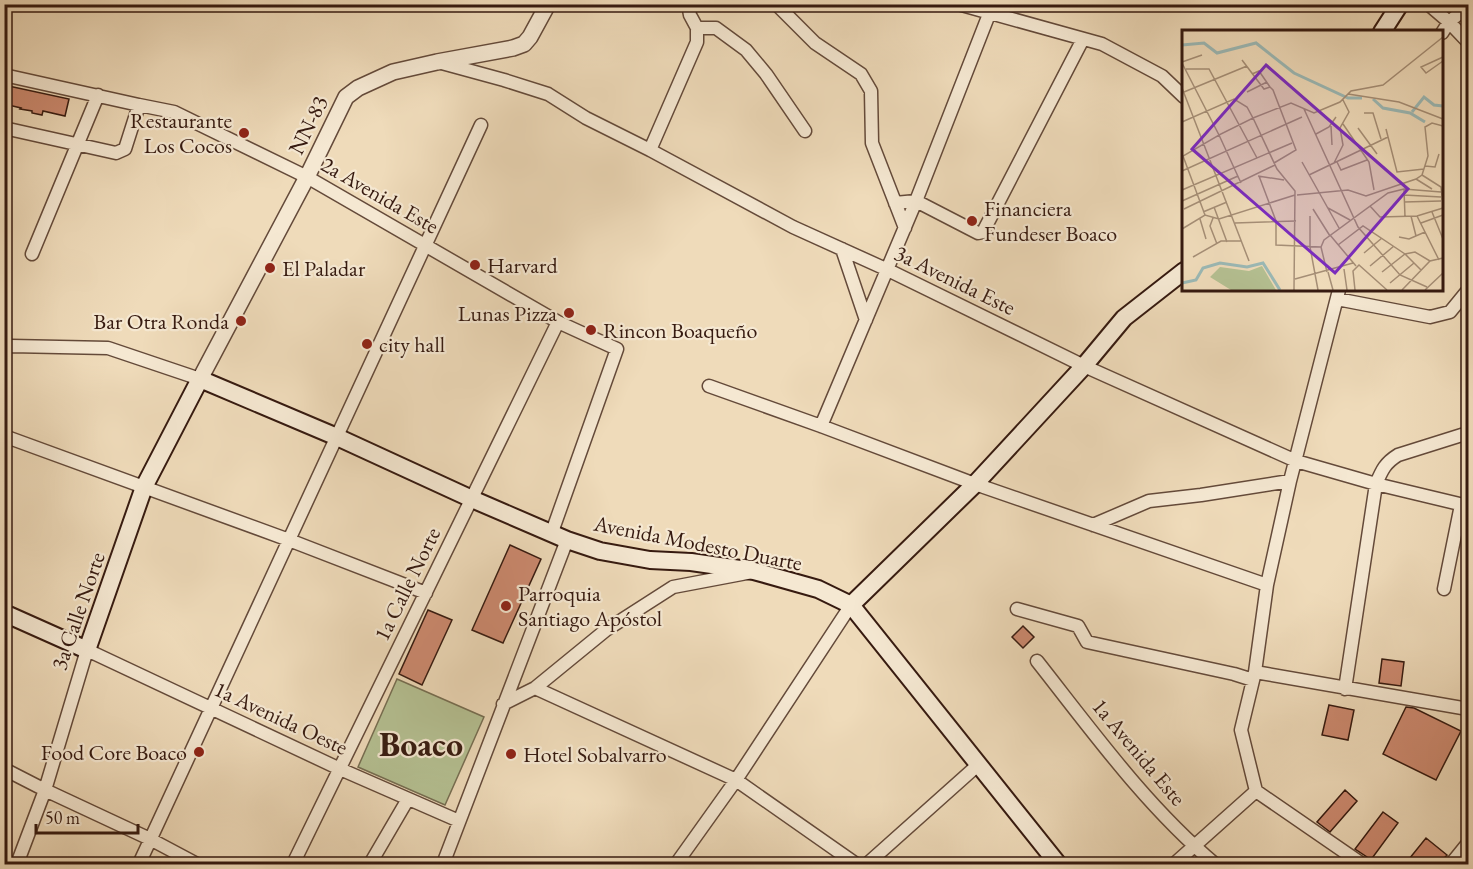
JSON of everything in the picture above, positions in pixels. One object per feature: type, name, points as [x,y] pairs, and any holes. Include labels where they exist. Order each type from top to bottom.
[{"type":"main road","points":[[1383,30],[1400,4]]},
{"type":"main road","points":[[851,605],[975,483],[1084,366],[1124,318],[1182,273]]},
{"type":"main road","name":"Avenida Modesto Duarte","points":[[200,379],[337,437],[472,499],[600,551],[754,571],[818,589],[851,605],[1058,864]]},
{"type":"main road","name":"3a Calle Norte","points":[[87,650],[144,488],[200,379]]},
{"type":"main road","points":[[4,613],[87,650]]},
{"type":"street","name":"NN-83","points":[[200,379],[307,177],[346,97],[393,72],[524,44],[548,4]]},
{"type":"street","points":[[650,150],[697,42],[697,27],[690,15],[688,4]]},
{"type":"street","points":[[776,4],[814,43],[861,74],[866,81],[871,91],[872,143],[905,228]]},
{"type":"street","points":[[958,4],[991,9],[1102,44],[1162,76],[1182,95]]},
{"type":"street","points":[[1428,4],[1468,42]]},
{"type":"street","points":[[1443,31],[1449,22],[1468,6]]},
{"type":"street","points":[[821,426],[888,270],[991,9]]},
{"type":"street","points":[[697,27],[716,28],[746,50],[766,74],[805,131]]},
{"type":"street","points":[[896,203],[916,201],[978,233],[983,232],[1083,39]]},
{"type":"street","name":"3a Avenida Este","points":[[436,62],[548,94],[586,118],[793,227],[888,270],[1084,366],[1296,461],[1376,484],[1465,505]]},
{"type":"street","name":"2a Avenida Este","points":[[4,75],[174,112],[307,177],[558,322],[617,348],[559,536]]},
{"type":"street","points":[[32,254],[98,95]]},
{"type":"street","points":[[4,128],[116,153],[125,149],[139,105]]},
{"type":"street","points":[[139,864],[481,125]]},
{"type":"street","points":[[842,249],[866,320]]},
{"type":"street","points":[[1362,864],[1256,791],[1241,730],[1254,676],[1267,585],[1290,481],[1338,294],[1430,317],[1450,312],[1468,290]]},
{"type":"street","name":"1a Calle Norte","points":[[293,864],[558,322]]},
{"type":"street","points":[[4,349],[11,346],[108,348],[200,379]]},
{"type":"street","points":[[709,386],[975,483],[1267,585]]},
{"type":"street","points":[[1345,689],[1376,484],[1383,468],[1398,455],[1468,433]]},
{"type":"street","points":[[4,436],[289,540],[426,593]]},
{"type":"street","points":[[1093,525],[1149,501],[1290,481]]},
{"type":"street","points":[[1444,589],[1465,505]]},
{"type":"street","points":[[443,864],[503,705],[559,536]]},
{"type":"street","points":[[503,705],[535,688],[606,630],[673,587],[754,571]]},
{"type":"street","points":[[676,864],[736,780],[851,605]]},
{"type":"street","points":[[1017,609],[1078,626],[1087,642],[1234,674],[1468,709]]},
{"type":"street","name":"1a Avenida Oeste","points":[[87,650],[340,769],[459,821]]},
{"type":"street","name":"3a Calle Norte","points":[[17,864],[45,790],[87,650]]},
{"type":"street","name":"1a Avenida Este","points":[[1037,661],[1136,784],[1194,847],[1215,864]]},
{"type":"street","points":[[535,688],[736,780],[856,864]]},
{"type":"street","points":[[867,864],[979,764]]},
{"type":"street","points":[[4,769],[197,864]]},
{"type":"street","points":[[1174,864],[1256,791]]},
{"type":"street","points":[[370,864],[408,799]]},
{"type":"street","points":[[1451,864],[1468,843]]},
{"type":"green space","points":[[397,679],[484,717],[445,805],[358,767]]},
{"type":"building","points":[[4,85],[69,99],[65,116],[43,111],[42,115],[4,104]]},
{"type":"building","points":[[510,545],[541,559],[503,643],[472,630]]},
{"type":"building","points":[[428,610],[452,620],[422,685],[399,674]]},
{"type":"building","points":[[1023,626],[1034,637],[1023,648],[1012,637]]},
{"type":"building","points":[[1382,659],[1404,662],[1401,686],[1379,683]]},
{"type":"building","points":[[1329,705],[1354,710],[1348,740],[1322,735]]},
{"type":"building","points":[[1406,707],[1414,708],[1461,731],[1436,780],[1383,754]]},
{"type":"building","points":[[1345,790],[1357,801],[1330,832],[1317,822]]},
{"type":"building","points":[[1383,812],[1398,823],[1370,861],[1355,849]]},
{"type":"building","points":[[1426,838],[1447,855],[1439,864],[1405,864]]},
{"type":"place","name":"Restaurante Los Cocos","points":[[244,133]]},
{"type":"place","name":"Financiera Fundeser Boaco","points":[[972,221]]},
{"type":"place","name":"Harvard","points":[[475,265]]},
{"type":"place","name":"El Paladar","points":[[270,268]]},
{"type":"place","name":"Lunas Pizza","points":[[569,313]]},
{"type":"place","name":"Bar Otra Ronda","points":[[241,321]]},
{"type":"place","name":"Rincon Boaqueño","points":[[591,330]]},
{"type":"place","name":"city hall","points":[[367,344]]},
{"type":"place","name":"Parroquia Santiago Apóstol","points":[[506,606]]},
{"type":"place","name":"Food Core Boaco","points":[[199,752]]},
{"type":"place","name":"Hotel Sobalvarro","points":[[511,754]]},
{"type":"district","name":"Boaco","points":[[421,744]]}]
